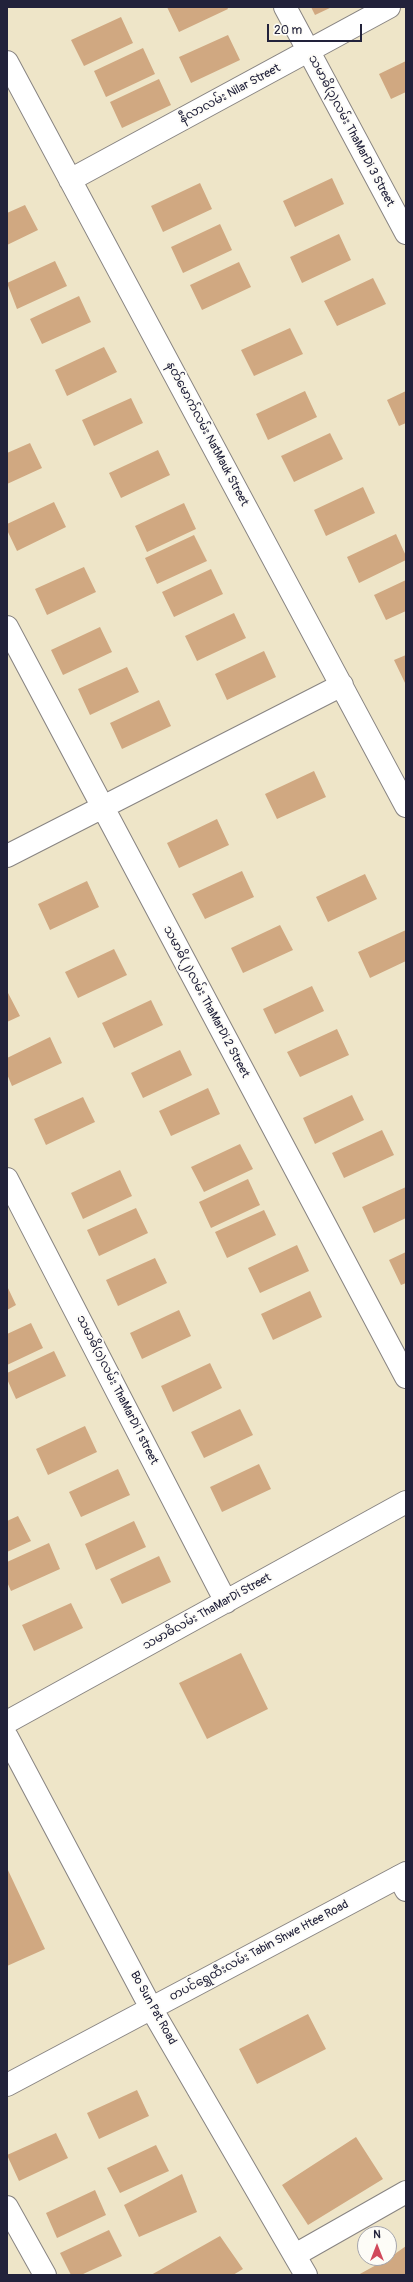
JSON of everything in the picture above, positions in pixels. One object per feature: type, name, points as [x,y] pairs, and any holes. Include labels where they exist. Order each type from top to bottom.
[{"type":"street","name":"သမာဓိ(၃)လမ်း ThaMarDi 3 Street","points":[[285,7],[406,233]]},
{"type":"street","name":"နီလာလမ်း Nilar Street","points":[[70,180],[309,52],[389,7]]},
{"type":"street","name":"နတ်မောက်လမ်း NatMauk Street","points":[[7,62],[342,685],[399,775],[406,806]]},
{"type":"street","name":"သမာဓိ(၂)လမ်း ThaMarDi 2 Street","points":[[7,627],[406,1377]]},
{"type":"street","points":[[7,856],[342,685]]},
{"type":"street","name":"သမာဓိ(၁)လမ်း ThaMarDi 1 street","points":[[7,1179],[226,1602]]},
{"type":"street","name":"သမာဓိလမ်း ThaMarDi Street","points":[[7,1722],[406,1502]]},
{"type":"street","name":"Bo Sun Pat Road","points":[[7,1736],[151,2008],[306,2275]]},
{"type":"street","name":"တပင်ရွှေထီးလမ်း Tabin Shwe Htee Road","points":[[7,2085],[151,2008],[404,1880]]},
{"type":"street","points":[[294,2255],[406,2192]]},
{"type":"street","points":[[7,2207],[45,2275]]},
{"type":"building","points":[[167,7],[227,7],[228,9],[179,32]]},
{"type":"building","points":[[311,7],[332,7],[315,15]]},
{"type":"building","points":[[121,17],[133,43],[84,66],[71,40]]},
{"type":"building","points":[[228,35],[240,60],[191,83],[179,57]]},
{"type":"building","points":[[143,48],[155,74],[106,97],[94,71]]},
{"type":"building","points":[[406,61],[406,92],[391,99],[379,74]]},
{"type":"building","points":[[159,79],[171,105],[122,128],[110,102]]},
{"type":"building","points":[[332,178],[344,204],[295,227],[283,201]]},
{"type":"building","points":[[200,183],[212,209],[163,232],[151,206]]},
{"type":"building","points":[[25,205],[38,230],[7,245],[7,213]]},
{"type":"building","points":[[220,224],[232,250],[183,273],[171,247]]},
{"type":"building","points":[[339,234],[351,260],[302,283],[290,257]]},
{"type":"building","points":[[55,261],[67,286],[17,309],[7,283]]},
{"type":"building","points":[[239,262],[251,287],[202,310],[190,285]]},
{"type":"building","points":[[373,278],[386,304],[337,326],[324,301]]},
{"type":"building","points":[[79,296],[91,322],[42,344],[30,319]]},
{"type":"building","points":[[290,328],[303,354],[254,376],[241,350]]},
{"type":"building","points":[[104,347],[117,372],[67,396],[55,370]]},
{"type":"building","points":[[305,391],[317,417],[268,440],[256,414]]},
{"type":"building","points":[[406,391],[406,423],[399,426],[387,400]]},
{"type":"building","points":[[131,398],[143,423],[94,446],[82,420]]},
{"type":"building","points":[[330,433],[343,459],[294,482],[281,456]]},
{"type":"building","points":[[30,443],[42,468],[7,484],[7,453]]},
{"type":"building","points":[[158,450],[170,475],[121,498],[109,473]]},
{"type":"building","points":[[363,487],[375,513],[326,536],[314,510]]},
{"type":"building","points":[[54,502],[66,527],[17,551],[7,530],[7,524]]},
{"type":"building","points":[[184,503],[196,529],[147,552],[135,526]]},
{"type":"building","points":[[396,534],[406,556],[406,560],[359,583],[347,557]]},
{"type":"building","points":[[194,535],[207,561],[157,584],[145,558]]},
{"type":"building","points":[[84,567],[96,592],[47,615],[35,589]]},
{"type":"building","points":[[211,569],[223,594],[174,617],[162,592]]},
{"type":"building","points":[[406,580],[406,611],[386,620],[374,595]]},
{"type":"building","points":[[234,613],[246,638],[197,661],[185,636]]},
{"type":"building","points":[[100,627],[112,652],[63,675],[51,650]]},
{"type":"building","points":[[264,651],[276,677],[227,700],[215,674]]},
{"type":"building","points":[[406,655],[406,685],[394,660]]},
{"type":"building","points":[[127,667],[139,692],[90,715],[78,689]]},
{"type":"building","points":[[159,700],[171,726],[122,749],[110,723]]},
{"type":"building","points":[[314,771],[326,797],[277,819],[265,794]]},
{"type":"building","points":[[217,819],[229,845],[179,868],[167,843]]},
{"type":"building","points":[[242,871],[254,897],[205,919],[192,894]]},
{"type":"building","points":[[365,874],[377,899],[328,922],[316,897]]},
{"type":"building","points":[[87,881],[99,907],[50,930],[38,904]]},
{"type":"building","points":[[280,925],[293,950],[243,973],[231,948]]},
{"type":"building","points":[[406,930],[406,961],[370,978],[358,952]]},
{"type":"building","points":[[114,949],[127,975],[78,998],[65,972]]},
{"type":"building","points":[[312,986],[324,1011],[275,1034],[263,1009]]},
{"type":"building","points":[[7,991],[20,1016],[7,1022]]},
{"type":"building","points":[[151,1000],[163,1025],[114,1048],[102,1023]]},
{"type":"building","points":[[337,1029],[349,1055],[300,1077],[287,1052]]},
{"type":"building","points":[[50,1037],[62,1063],[12,1086],[7,1074],[7,1058]]},
{"type":"building","points":[[180,1050],[192,1075],[143,1098],[131,1073]]},
{"type":"building","points":[[208,1088],[220,1114],[171,1136],[159,1111]]},
{"type":"building","points":[[352,1095],[364,1120],[315,1144],[303,1118]]},
{"type":"building","points":[[83,1097],[95,1122],[46,1145],[34,1119]]},
{"type":"building","points":[[382,1130],[394,1155],[344,1178],[332,1153]]},
{"type":"building","points":[[240,1144],[253,1169],[204,1192],[191,1167]]},
{"type":"building","points":[[120,1170],[132,1196],[83,1219],[71,1193]]},
{"type":"building","points":[[248,1179],[260,1205],[211,1228],[199,1202]]},
{"type":"building","points":[[406,1187],[406,1218],[374,1233],[362,1207]]},
{"type":"building","points":[[136,1208],[148,1233],[99,1256],[87,1230]]},
{"type":"building","points":[[264,1210],[276,1235],[227,1258],[215,1232]]},
{"type":"building","points":[[297,1245],[309,1271],[260,1293],[248,1268]]},
{"type":"building","points":[[406,1252],[406,1283],[401,1285],[389,1260]]},
{"type":"building","points":[[155,1258],[167,1283],[118,1306],[106,1280]]},
{"type":"building","points":[[7,1286],[16,1305],[7,1310]]},
{"type":"building","points":[[310,1291],[322,1317],[273,1340],[261,1314]]},
{"type":"building","points":[[179,1310],[191,1336],[142,1359],[130,1333]]},
{"type":"building","points":[[31,1323],[43,1348],[7,1365],[7,1334]]},
{"type":"building","points":[[54,1351],[66,1376],[16,1399],[7,1379],[7,1373]]},
{"type":"building","points":[[210,1363],[222,1388],[173,1412],[161,1386]]},
{"type":"building","points":[[240,1409],[253,1435],[204,1458],[191,1432]]},
{"type":"building","points":[[85,1426],[97,1452],[48,1475],[36,1449]]},
{"type":"building","points":[[259,1464],[271,1489],[222,1512],[210,1487]]},
{"type":"building","points":[[118,1469],[130,1495],[81,1517],[69,1492]]},
{"type":"building","points":[[18,1516],[31,1541],[7,1552],[7,1521]]},
{"type":"building","points":[[134,1521],[146,1547],[96,1570],[85,1544]]},
{"type":"building","points":[[49,1543],[60,1569],[11,1591],[7,1582],[7,1562]]},
{"type":"building","points":[[159,1556],[171,1582],[122,1604],[110,1579]]},
{"type":"building","points":[[71,1603],[83,1628],[34,1651],[22,1625]]},
{"type":"building","points":[[241,1653],[268,1709],[207,1739],[179,1683]]},
{"type":"building","points":[[7,1868],[45,1949],[7,1966]]},
{"type":"building","points":[[308,2014],[326,2049],[257,2084],[239,2049]]},
{"type":"building","points":[[137,2090],[149,2116],[99,2139],[87,2113]]},
{"type":"building","points":[[56,2133],[68,2158],[19,2181],[7,2155]]},
{"type":"building","points":[[356,2137],[383,2179],[308,2225],[282,2185]]},
{"type":"building","points":[[156,2145],[169,2171],[120,2193],[107,2168]]},
{"type":"building","points":[[182,2174],[197,2212],[139,2237],[124,2205]]},
{"type":"building","points":[[95,2190],[106,2215],[57,2238],[46,2213]]},
{"type":"building","points":[[109,2230],[122,2256],[81,2275],[71,2275],[60,2253]]},
{"type":"building","points":[[220,2236],[243,2269],[233,2275],[151,2275]]},
{"type":"building","points":[[406,2246],[406,2275],[358,2275],[374,2266],[397,2266],[397,2252]]}]
